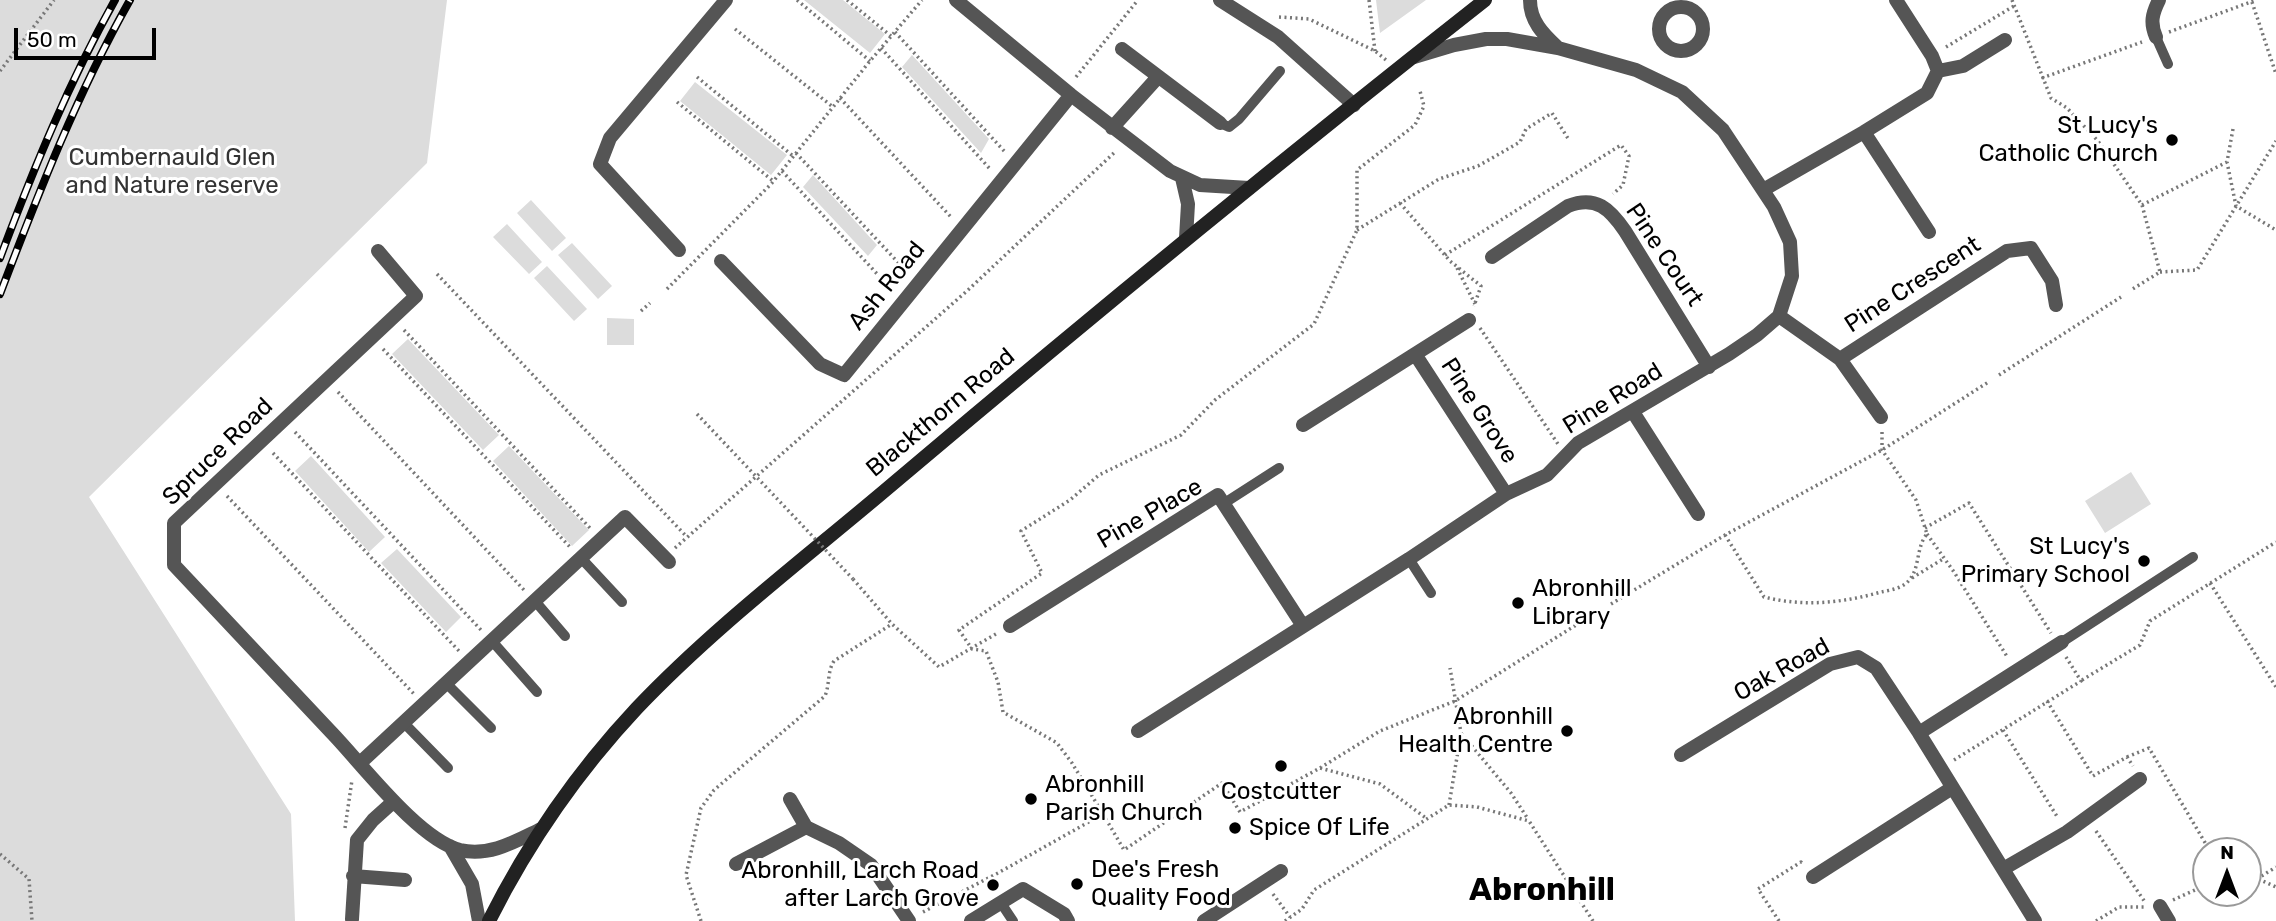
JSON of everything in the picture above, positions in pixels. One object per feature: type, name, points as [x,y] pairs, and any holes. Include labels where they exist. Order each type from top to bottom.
[{"type":"street","points":[[678,250],[600,164],[610,138],[726,0]]},
{"type":"street","points":[[956,0],[1112,128],[1182,178],[1200,185],[1249,188]]},
{"type":"street","points":[[1220,0],[1278,37],[1354,106]]},
{"type":"street","name":"Blackthorn Road","points":[[489,921],[541,829],[576,779],[637,709],[707,640],[1186,238],[1485,0]]},
{"type":"street","points":[[1530,0],[1536,24],[1558,48]]},
{"type":"street","points":[[1763,190],[1927,93],[1938,71],[1932,56],[1895,0]]},
{"type":"street","points":[[2156,37],[2151,27],[2159,0]]},
{"type":"street","points":[[1411,58],[1454,45],[1486,39],[1507,39],[1558,48],[1636,70],[1682,92],[1723,130],[1763,190],[1790,242],[1792,259],[1789,292],[1779,316]]},
{"type":"street","points":[[1938,71],[1963,66],[2005,40]]},
{"type":"street","points":[[1122,49],[1220,123]]},
{"type":"street","points":[[1112,128],[1158,77]]},
{"type":"street","name":"Ash Road","points":[[721,261],[820,364],[844,374],[1001,181],[1068,93]]},
{"type":"street","points":[[1864,132],[1929,232]]},
{"type":"street","points":[[1182,178],[1188,204],[1186,238]]},
{"type":"street","name":"Pine Court","points":[[1492,257],[1568,206],[1580,202],[1601,205],[1612,212],[1625,231],[1709,367]]},
{"type":"street","name":"Pine Crescent","points":[[1840,359],[2007,251],[2031,248],[2052,281],[2056,305]]},
{"type":"street","name":"Spruce Road","points":[[378,251],[416,296],[174,523],[174,565],[360,763],[393,802],[450,846],[472,884],[480,921]]},
{"type":"street","name":"Pine Crescent","points":[[1779,316],[1840,359],[1881,417]]},
{"type":"street","name":"Pine Road","points":[[1138,731],[1409,559],[1506,494],[1547,475],[1593,433],[1709,367],[1757,335],[1779,316]]},
{"type":"street","name":"Pine Grove","points":[[1303,425],[1469,320]]},
{"type":"street","name":"Pine Grove","points":[[1415,354],[1506,494]]},
{"type":"street","points":[[1633,412],[1698,514]]},
{"type":"street","name":"Pine Place","points":[[1010,626],[1218,495],[1303,626]]},
{"type":"street","points":[[360,763],[625,517],[667,560]]},
{"type":"street","points":[[1919,733],[2060,643]]},
{"type":"street","name":"Oak Road","points":[[1681,755],[1830,664],[1858,657],[1875,668],[1919,733],[2035,921]]},
{"type":"street","points":[[2003,869],[2067,832],[2140,779]]},
{"type":"street","points":[[1813,877],[1952,788]]},
{"type":"street","points":[[790,799],[806,827],[839,843],[872,865],[909,920]]},
{"type":"street","points":[[352,919],[357,840],[373,820],[393,802]]},
{"type":"street","points":[[736,864],[806,827]]},
{"type":"street","name":"Spruce Road","points":[[450,846],[472,852],[486,851],[541,829]]},
{"type":"street","points":[[1204,921],[1281,871]]},
{"type":"street","points":[[354,876],[405,880]]},
{"type":"street","points":[[971,921],[1023,889],[1064,914],[1068,921]]},
{"type":"street","points":[[2154,907],[2169,921]]},
{"type":"lane","points":[[2156,37],[2168,64]]},
{"type":"lane","points":[[1220,123],[1229,127],[1239,119],[1280,71]]},
{"type":"lane","points":[[1223,504],[1279,468]]},
{"type":"lane","points":[[2060,643],[2193,557]]},
{"type":"lane","points":[[581,558],[622,602]]},
{"type":"lane","points":[[1409,559],[1431,593]]},
{"type":"lane","points":[[535,601],[565,636]]},
{"type":"lane","points":[[492,641],[537,691]]},
{"type":"lane","points":[[446,683],[491,728]]},
{"type":"lane","points":[[403,722],[449,768]]},
{"type":"lane","points":[[1001,903],[1013,921]]},
{"type":"path","points":[[0,71],[54,0]]},
{"type":"path","points":[[797,0],[870,61]]},
{"type":"path","points":[[847,0],[893,34],[1015,163]]},
{"type":"path","points":[[667,289],[721,237],[782,171],[922,0]]},
{"type":"path","points":[[1068,93],[1138,0]]},
{"type":"path","points":[[1369,0],[1375,51]]},
{"type":"path","points":[[2012,0],[2051,98],[2067,108],[2098,141],[2142,205],[2160,272]]},
{"type":"path","points":[[2252,2],[2276,74]]},
{"type":"path","points":[[1932,56],[2014,6]]},
{"type":"path","points":[[1272,17],[1309,19],[1375,51],[1387,61]]},
{"type":"path","points":[[735,29],[833,107]]},
{"type":"path","points":[[881,48],[1001,181]]},
{"type":"path","points":[[697,77],[795,154],[918,284]]},
{"type":"path","points":[[1420,91],[1424,106],[1415,125],[1357,170],[1357,230],[1314,324],[1215,400],[1181,435],[1098,475],[1070,499],[1021,531],[1042,573],[959,630],[972,649],[986,651],[998,682],[1003,712],[1057,743],[1124,850],[1223,783],[1240,812],[1380,731],[1455,701],[1600,610]]},
{"type":"path","points":[[840,98],[962,229]]},
{"type":"path","points":[[677,102],[773,181]]},
{"type":"path","points":[[1357,230],[1439,179],[1478,166],[1520,142],[1526,129],[1552,113],[1569,140]]},
{"type":"path","points":[[2232,129],[2227,162],[2236,206],[2276,230]]},
{"type":"path","points":[[667,560],[687,537],[968,290],[1128,140]]},
{"type":"path","points":[[2131,290],[2160,272],[2197,270],[2276,141]]},
{"type":"path","points":[[2142,205],[2227,162]]},
{"type":"path","points":[[782,171],[903,302]]},
{"type":"path","points":[[1401,203],[1457,266],[1481,286],[1469,320],[1484,331],[1566,455]]},
{"type":"path","points":[[1457,266],[1475,304]]},
{"type":"path","points":[[437,274],[687,537]]},
{"type":"path","points":[[1999,375],[2121,297]]},
{"type":"path","points":[[640,311],[650,303]]},
{"type":"path","points":[[393,318],[601,539]]},
{"type":"path","points":[[372,337],[581,558]]},
{"type":"path","points":[[327,380],[535,601]]},
{"type":"path","points":[[1611,604],[1725,535],[1882,450],[1990,381]]},
{"type":"path","points":[[697,414],[892,624],[939,667],[1010,626]]},
{"type":"path","points":[[1881,417],[1882,450],[1916,500],[1927,534],[2016,671]]},
{"type":"path","points":[[284,420],[492,641]]},
{"type":"path","points":[[261,441],[469,661]]},
{"type":"path","points":[[216,484],[423,704]]},
{"type":"path","points":[[1925,528],[1969,503],[2060,643],[2081,681]]},
{"type":"path","points":[[1912,578],[1922,540],[1927,534]]},
{"type":"path","points":[[1725,535],[1764,597],[1783,602],[1817,604],[1853,600],[1903,586],[1943,559]]},
{"type":"path","points":[[1941,768],[2140,645],[2150,621],[2276,542]]},
{"type":"path","points":[[2210,583],[2276,687]]},
{"type":"path","points":[[701,921],[686,875],[701,808],[714,790],[825,696],[829,686],[829,668],[834,661],[892,624]]},
{"type":"path","points":[[1449,805],[1461,733],[1450,668]]},
{"type":"path","points":[[2047,701],[2093,776],[2148,748],[2202,837]]},
{"type":"path","points":[[2003,730],[2067,832]]},
{"type":"path","points":[[1461,733],[1511,793],[1593,921]]},
{"type":"path","points":[[2127,757],[2140,779]]},
{"type":"path","points":[[1320,768],[1380,784],[1426,818]]},
{"type":"path","points":[[1285,921],[1302,909],[1314,890],[1449,805],[1477,807],[1529,821]]},
{"type":"path","points":[[909,920],[1103,814]]},
{"type":"path","points":[[2087,817],[2154,907]]},
{"type":"path","points":[[0,854],[29,879],[32,921]]},
{"type":"path","points":[[1779,921],[1758,888],[1801,862],[1813,877]]},
{"type":"path","points":[[1258,886],[1275,895],[1290,918]]},
{"type":"green space","name":"Cumbernauld Glen and Nature reserve","points":[[0,0],[447,0],[427,163],[89,497],[291,814],[295,921],[0,921]]},
{"type":"green space","points":[[804,0],[843,0],[885,34],[870,53]]},
{"type":"green space","points":[[1376,0],[1426,0],[1380,33]]},
{"type":"green space","points":[[912,55],[989,139],[981,153],[902,67]]},
{"type":"green space","points":[[695,82],[787,155],[771,175],[680,101]]},
{"type":"green space","points":[[813,175],[877,245],[868,256],[803,187]]},
{"type":"green space","points":[[531,200],[566,238],[552,251],[517,213]]},
{"type":"green space","points":[[507,224],[542,262],[529,274],[493,237]]},
{"type":"green space","points":[[572,243],[612,286],[598,299],[558,255]]},
{"type":"green space","points":[[547,266],[587,309],[574,321],[534,278]]},
{"type":"green space","points":[[607,318],[634,319],[634,345],[607,345]]},
{"type":"green space","points":[[408,339],[499,435],[483,450],[392,354]]},
{"type":"green space","points":[[509,446],[589,530],[572,546],[493,461]]},
{"type":"green space","points":[[311,456],[385,537],[369,552],[295,471]]},
{"type":"green space","points":[[2131,472],[2151,504],[2105,533],[2085,501]]},
{"type":"green space","points":[[397,549],[461,617],[446,632],[381,563]]},
{"type":"railway","points":[[0,258],[53,127],[115,0]]},
{"type":"railway","points":[[0,294],[76,108],[130,0]]},
{"type":"place","name":"St Lucy's Catholic Church","points":[[2172,140]]},
{"type":"place","name":"St Lucy's Primary School","points":[[2144,561]]},
{"type":"place","name":"Abronhill Library","points":[[1518,603]]},
{"type":"place","name":"Abronhill Health Centre","points":[[1567,731]]},
{"type":"place","name":"Costcutter","points":[[1281,766]]},
{"type":"place","name":"Abronhill Parish Church","points":[[1031,799]]},
{"type":"place","name":"Spice Of Life","points":[[1235,828]]},
{"type":"place","name":"Dee's Fresh Quality Food","points":[[1077,884]]},
{"type":"place","name":"Abronhill, Larch Road after Larch Grove","points":[[993,885]]},
{"type":"district","name":"Abronhill","points":[[1542,891]]}]
